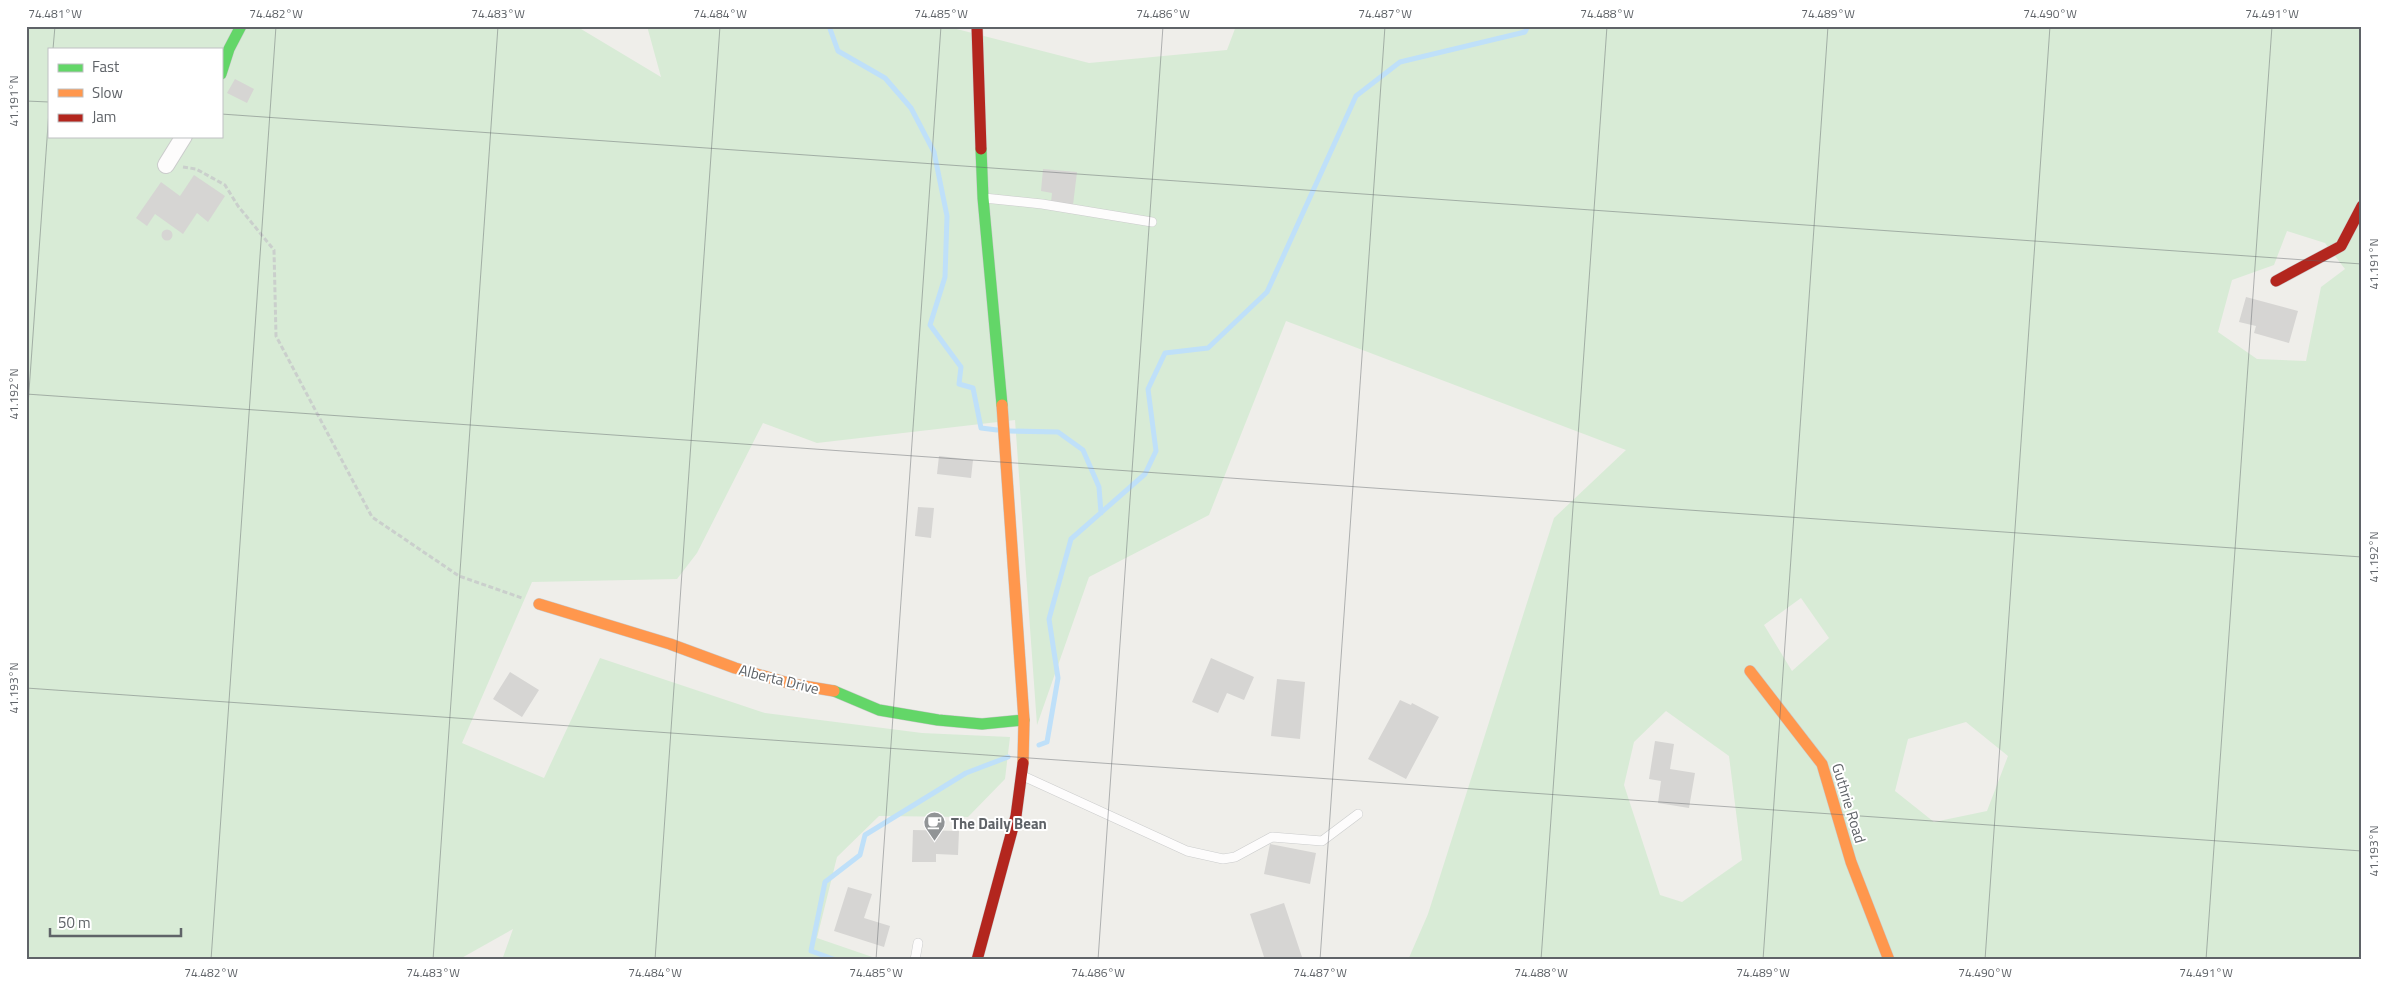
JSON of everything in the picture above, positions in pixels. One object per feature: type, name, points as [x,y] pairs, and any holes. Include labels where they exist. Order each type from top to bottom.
[{"type":"main road","points":[[222,71],[229,49],[241,26]]},
{"type":"main road","points":[[977,27],[983,198],[1005,442],[1024,720],[1023,776],[1016,816],[977,960]]},
{"type":"main road","points":[[2276,281],[2341,246],[2362,206]]},
{"type":"main road","name":"Alberta Drive","points":[[539,604],[670,644],[735,668],[792,684],[838,692],[879,710],[938,720],[982,724],[1024,720]]},
{"type":"main road","name":"Guthrie Road","points":[[1750,671],[1822,764],[1851,862],[1889,960]]},
{"type":"main road","points":[[969,942],[1003,864]]},
{"type":"street","points":[[166,165],[183,138]]},
{"type":"lane","points":[[983,198],[1042,204],[1152,222]]},
{"type":"lane","points":[[1023,776],[1187,852],[1223,859],[1234,857],[1272,838],[1322,841],[1358,814]]},
{"type":"lane","points":[[915,960],[918,943]]},
{"type":"path","points":[[166,165],[196,169],[225,185],[238,206],[274,250],[276,336],[372,516],[459,576],[539,604]]},
{"type":"green space","points":[[26,26],[576,26],[661,77],[647,26],[945,26],[1089,63],[1227,50],[1236,26],[2362,26],[2362,960],[1408,960],[1428,914],[1554,518],[1626,450],[1286,321],[1209,515],[1089,577],[1037,725],[1015,420],[817,443],[763,423],[697,553],[677,579],[532,582],[462,743],[544,778],[600,658],[765,713],[922,733],[1010,737],[1005,779],[968,817],[879,816],[837,857],[817,938],[881,960],[502,960],[513,929],[458,960],[26,960]],"holes":[[[2287,231],[2325,243],[2345,269],[2321,287],[2306,361],[2257,359],[2218,332],[2232,280],[2274,265]],[[1801,598],[1829,638],[1792,671],[1764,625]],[[1666,711],[1729,756],[1742,860],[1682,902],[1660,895],[1624,785],[1634,742]],[[1966,722],[2008,756],[1987,811],[1934,822],[1895,791],[1908,739]]]},
{"type":"building","points":[[235,79],[254,89],[247,103],[227,93]]},
{"type":"building","points":[[1043,169],[1077,172],[1073,205],[1051,203],[1052,193],[1041,191]]},
{"type":"building","points":[[194,175],[225,196],[208,222],[197,213],[183,234],[155,214],[147,226],[136,218],[161,182],[180,196]]},
{"type":"building","points":[[167,229],[173,235],[167,241],[161,235]]},
{"type":"building","points":[[2246,297],[2298,311],[2289,343],[2254,333],[2256,326],[2239,322]]},
{"type":"building","points":[[939,456],[973,460],[971,478],[937,474]]},
{"type":"building","points":[[918,507],[934,508],[931,538],[915,536]]},
{"type":"building","points":[[1211,658],[1254,677],[1244,700],[1227,693],[1218,713],[1192,702]]},
{"type":"building","points":[[510,672],[539,690],[522,717],[493,699]]},
{"type":"building","points":[[1277,679],[1305,682],[1300,739],[1271,736]]},
{"type":"building","points":[[1400,700],[1411,705],[1412,703],[1439,717],[1406,779],[1368,759]]},
{"type":"building","points":[[1655,741],[1674,744],[1670,769],[1695,773],[1689,808],[1658,803],[1661,781],[1649,779]]},
{"type":"building","name":"The Daily Bean","points":[[913,830],[959,831],[958,855],[936,854],[936,862],[912,862]]},
{"type":"building","points":[[1270,844],[1316,853],[1310,884],[1264,874]]},
{"type":"building","points":[[848,887],[872,894],[864,918],[890,926],[884,947],[834,931]]},
{"type":"building","points":[[1284,903],[1303,960],[1265,960],[1250,914]]},
{"type":"waterway","points":[[829,26],[838,51],[885,78],[911,108],[934,152],[947,216],[945,277],[930,325],[961,367],[959,384],[973,388],[981,428],[997,430]]},
{"type":"waterway","points":[[1039,745],[1047,742],[1058,678],[1049,619],[1071,539],[1145,474],[1156,451],[1148,389],[1165,353],[1208,348],[1267,292],[1356,96],[1400,62],[1525,32],[1528,26]]},
{"type":"waterway","points":[[1010,431],[1058,432],[1083,450],[1099,487],[1101,513]]},
{"type":"waterway","points":[[836,960],[811,951],[825,882],[860,855],[865,835],[966,773],[1008,757]]},
{"type":"traffic: fast","points":[[222,71],[229,49],[241,26]]},
{"type":"traffic: fast","points":[[981,149],[983,198],[1002,405]]},
{"type":"traffic: fast","points":[[834,691],[879,710],[938,720],[982,724],[1024,720]]},
{"type":"traffic: slow","points":[[1002,405],[1024,720],[1023,763]]},
{"type":"traffic: slow","points":[[539,604],[670,644],[735,668],[792,684],[834,691]]},
{"type":"traffic: slow","points":[[1750,671],[1822,764],[1851,862],[1889,960]]},
{"type":"traffic: jam","points":[[977,26],[981,149]]},
{"type":"traffic: jam","points":[[2276,281],[2341,246],[2362,206]]},
{"type":"traffic: jam","points":[[977,960],[1016,816],[1023,763]]},
{"type":"place","name":"The Daily Bean","points":[[935,842]]}]
